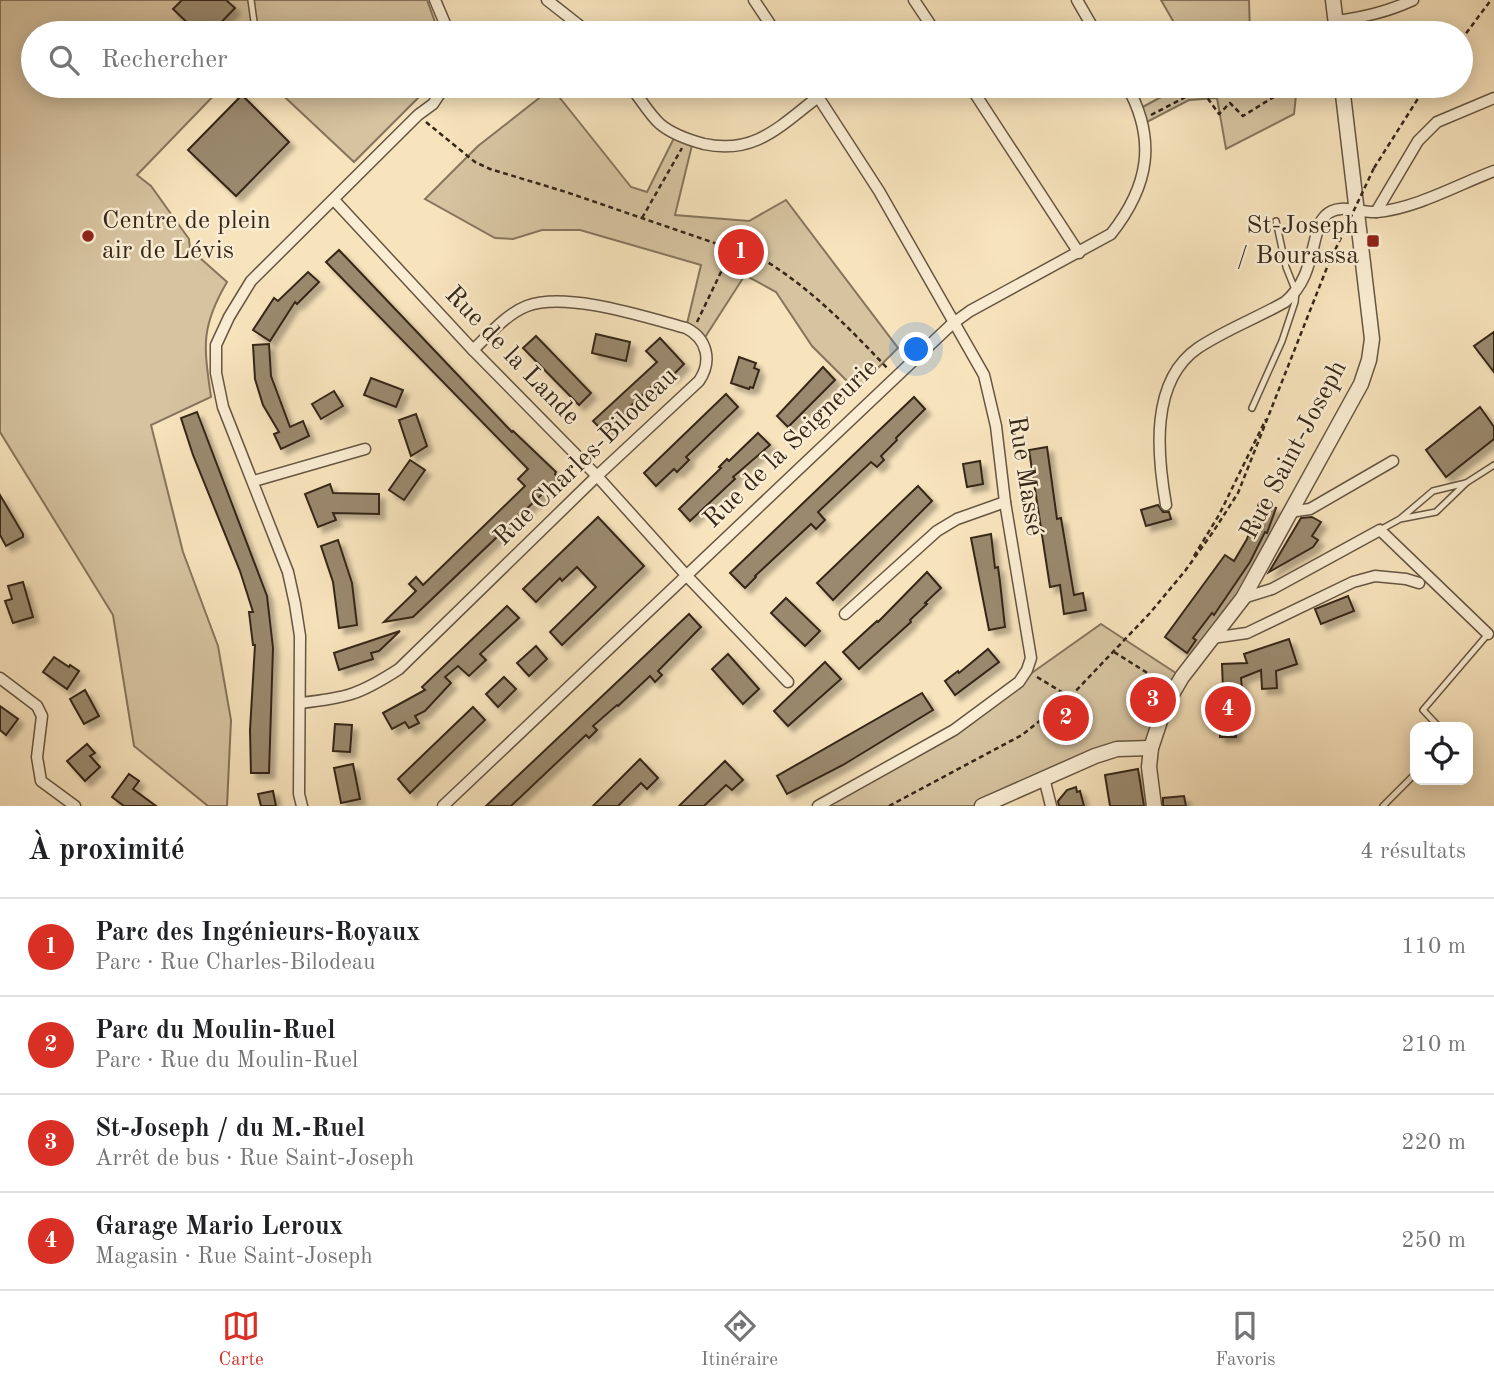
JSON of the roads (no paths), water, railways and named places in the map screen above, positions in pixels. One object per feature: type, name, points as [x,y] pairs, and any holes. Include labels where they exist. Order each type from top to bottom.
[{"type":"street","points":[[436,0],[444,21]]},
{"type":"street","points":[[547,0],[574,21]]},
{"type":"street","points":[[754,0],[768,21]]},
{"type":"street","points":[[914,0],[928,21]]},
{"type":"street","points":[[1077,0],[1089,21]]},
{"type":"street","points":[[1333,0],[1336,21]]},
{"type":"street","points":[[1356,21],[1413,0]]},
{"type":"street","points":[[302,806],[299,793],[300,636],[295,604],[288,572],[223,407],[216,373],[216,345],[251,281],[437,98]]},
{"type":"street","points":[[639,98],[660,124],[686,138],[717,146],[748,145],[775,130],[817,98]]},
{"type":"street","name":"Rue Massé","points":[[818,806],[954,730],[1019,682],[1031,658],[1005,502],[996,426],[984,375],[952,324],[879,191],[819,98]]},
{"type":"street","points":[[978,98],[1079,253]]},
{"type":"street","name":"Rue de la Seigneurie","points":[[443,806],[952,324],[970,311],[1111,234],[1126,215],[1136,195],[1146,153],[1142,120],[1133,98]]},
{"type":"street","name":"Rue Saint-Joseph","points":[[1154,806],[1149,767],[1151,748],[1165,706],[1243,598],[1361,384],[1369,360],[1372,339],[1343,98]]},
{"type":"street","points":[[1376,212],[1418,141],[1437,122],[1494,98]]},
{"type":"street","points":[[1166,505],[1160,459],[1162,413],[1178,367],[1200,347],[1275,308],[1296,292],[1307,274],[1320,223],[1325,215],[1333,209],[1376,212],[1402,207],[1494,171]]},
{"type":"street","name":"Rue de la Lande","points":[[334,200],[473,350],[597,476],[788,682]]},
{"type":"street","name":"Rue Charles-Bilodeau","points":[[300,703],[341,699],[359,693],[399,670],[597,476],[699,381],[706,370],[708,359],[702,342],[692,331],[589,305],[558,300],[525,307],[504,321],[473,350]]},
{"type":"street","points":[[254,481],[365,449]]},
{"type":"street","points":[[1289,512],[1310,509],[1392,461]]},
{"type":"street","points":[[845,614],[937,531],[957,519],[1005,502]]},
{"type":"street","points":[[1243,598],[1272,589],[1380,530],[1488,634]]},
{"type":"street","points":[[1212,638],[1247,633],[1353,582],[1375,576],[1419,583]]},
{"type":"street","points":[[0,678],[37,706],[42,716],[37,757],[41,782],[75,806]]},
{"type":"street","points":[[982,806],[1095,756],[1116,749],[1151,748]]},
{"type":"street","points":[[1044,778],[1051,806]]},
{"type":"lane","points":[[251,0],[254,21]]},
{"type":"lane","points":[[1252,408],[1282,341],[1293,311],[1296,292],[1286,267],[1276,221]]},
{"type":"lane","points":[[1401,519],[1436,512],[1466,483],[1494,465]]},
{"type":"lane","points":[[1380,530],[1401,519],[1433,491],[1466,483]]},
{"type":"lane","points":[[1434,722],[1423,710],[1488,634]]},
{"type":"lane","points":[[1383,806],[1410,779]]},
{"type":"place","name":"Centre de plein air de Lévis","points":[[88,236]]},
{"type":"place","name":"St-Joseph / Bourassa","points":[[1373,241]]},
{"type":"place","name":"Parc des Ingénieurs-Royaux","points":[[741,252]]},
{"type":"place","name":"St-Joseph / du M.-Ruel","points":[[1153,700]]},
{"type":"place","name":"Garage Mario Leroux","points":[[1228,709]]},
{"type":"place","name":"Parc du Moulin-Ruel","points":[[1066,718]]}]
